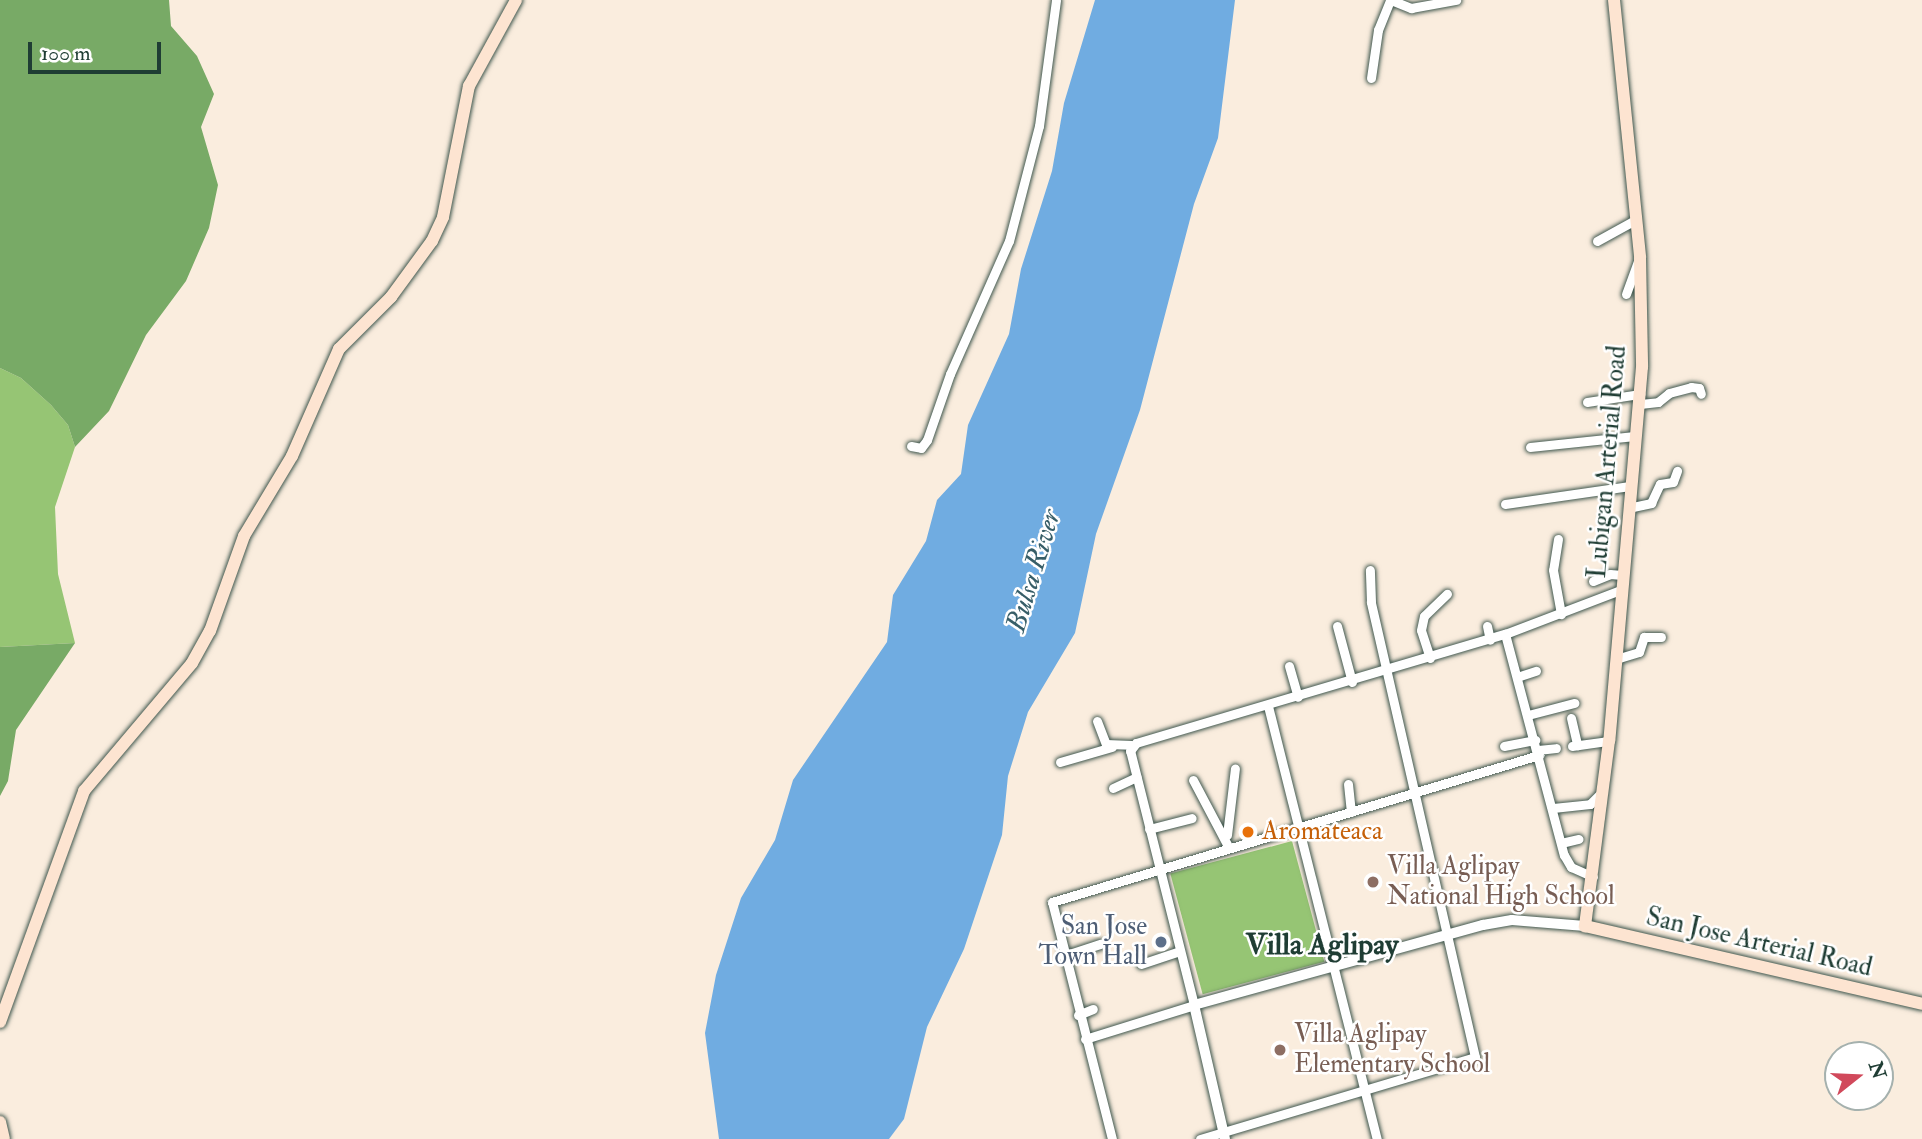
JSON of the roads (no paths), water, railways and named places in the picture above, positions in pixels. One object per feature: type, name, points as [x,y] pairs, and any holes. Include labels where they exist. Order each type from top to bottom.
[{"type":"main road","points":[[1,1015],[5,992],[84,791],[192,663],[210,631],[239,545],[292,456],[339,349],[391,297],[432,241],[443,217],[469,86],[516,0]]},
{"type":"main road","name":"Lubigan Arterial Road","points":[[1585,926],[1609,741],[1620,590],[1634,436],[1640,399],[1640,257],[1614,0]]},
{"type":"main road","name":"San Jose Arterial Road","points":[[1585,926],[1922,1003]]},
{"type":"main road","points":[[0,1122],[4,1139]]},
{"type":"street","points":[[911,446],[921,448],[927,440],[950,374],[1009,241],[1040,126],[1056,0]]},
{"type":"street","points":[[1371,78],[1382,16],[1390,0],[1411,8],[1456,0]]},
{"type":"street","points":[[1597,241],[1635,220]]},
{"type":"street","points":[[1626,294],[1640,257]]},
{"type":"street","points":[[1587,402],[1640,399],[1658,402],[1669,393],[1691,387],[1701,394]]},
{"type":"street","points":[[1530,447],[1634,436]]},
{"type":"street","points":[[1628,508],[1651,503],[1660,484],[1673,482],[1677,471]]},
{"type":"street","points":[[1505,504],[1630,486]]},
{"type":"street","points":[[1559,538],[1553,570],[1561,614]]},
{"type":"street","points":[[1200,1139],[1225,1136],[1475,1057],[1390,671],[1371,602],[1370,570]]},
{"type":"street","points":[[1593,582],[1610,574],[1622,575]]},
{"type":"street","points":[[1060,762],[1112,747],[1131,745],[1390,671],[1490,640],[1620,590]]},
{"type":"street","points":[[1430,658],[1422,638],[1424,616],[1447,594]]},
{"type":"street","points":[[1337,626],[1352,682]]},
{"type":"street","points":[[1488,626],[1490,640]]},
{"type":"street","points":[[1506,634],[1562,843],[1571,867],[1592,877]]},
{"type":"street","points":[[1616,659],[1636,659],[1644,637],[1661,637]]},
{"type":"street","points":[[1289,666],[1298,697]]},
{"type":"street","points":[[1517,677],[1536,671]]},
{"type":"street","points":[[1528,715],[1574,703]]},
{"type":"street","points":[[1268,706],[1377,1139]]},
{"type":"street","points":[[1571,718],[1574,746],[1609,741]]},
{"type":"street","points":[[1097,721],[1102,740],[1112,747]]},
{"type":"street","points":[[1504,746],[1535,740]]},
{"type":"street","points":[[1131,745],[1149,829],[1225,1136]]},
{"type":"street","points":[[1112,1139],[1063,956],[1052,902],[1416,793],[1556,748]]},
{"type":"street","points":[[1229,848],[1227,837],[1235,768]]},
{"type":"street","points":[[1113,788],[1137,777]]},
{"type":"street","points":[[1194,780],[1227,837]]},
{"type":"street","points":[[1348,784],[1351,812]]},
{"type":"street","points":[[1553,808],[1590,804],[1603,790]]},
{"type":"street","points":[[1149,829],[1192,818]]},
{"type":"street","points":[[1562,843],[1579,839]]},
{"type":"street","points":[[1085,1038],[1194,1005],[1334,968],[1449,932],[1511,920],[1585,926]]},
{"type":"street","points":[[1063,956],[1101,944]]},
{"type":"street","points":[[1141,964],[1180,951]]},
{"type":"street","points":[[1078,1015],[1093,1009]]},
{"type":"water","name":"Bulsa River","points":[[1095,0],[1235,0],[1218,138],[1194,204],[1140,410],[1096,534],[1075,633],[1028,712],[1008,776],[1002,835],[964,949],[927,1027],[904,1119],[889,1139],[719,1139],[705,1033],[716,975],[741,898],[775,840],[793,780],[887,642],[893,595],[926,541],[937,500],[961,474],[968,425],[1009,334],[1021,269],[1052,171],[1064,103]]},
{"type":"place","name":"Aromateaca","points":[[1248,832]]},
{"type":"place","name":"Villa Aglipay National High School","points":[[1373,882]]},
{"type":"place","name":"San Jose Town Hall","points":[[1161,942]]},
{"type":"place","name":"Villa Aglipay Elementary School","points":[[1280,1050]]},
{"type":"district","name":"Villa Aglipay","points":[[1322,945]]}]
